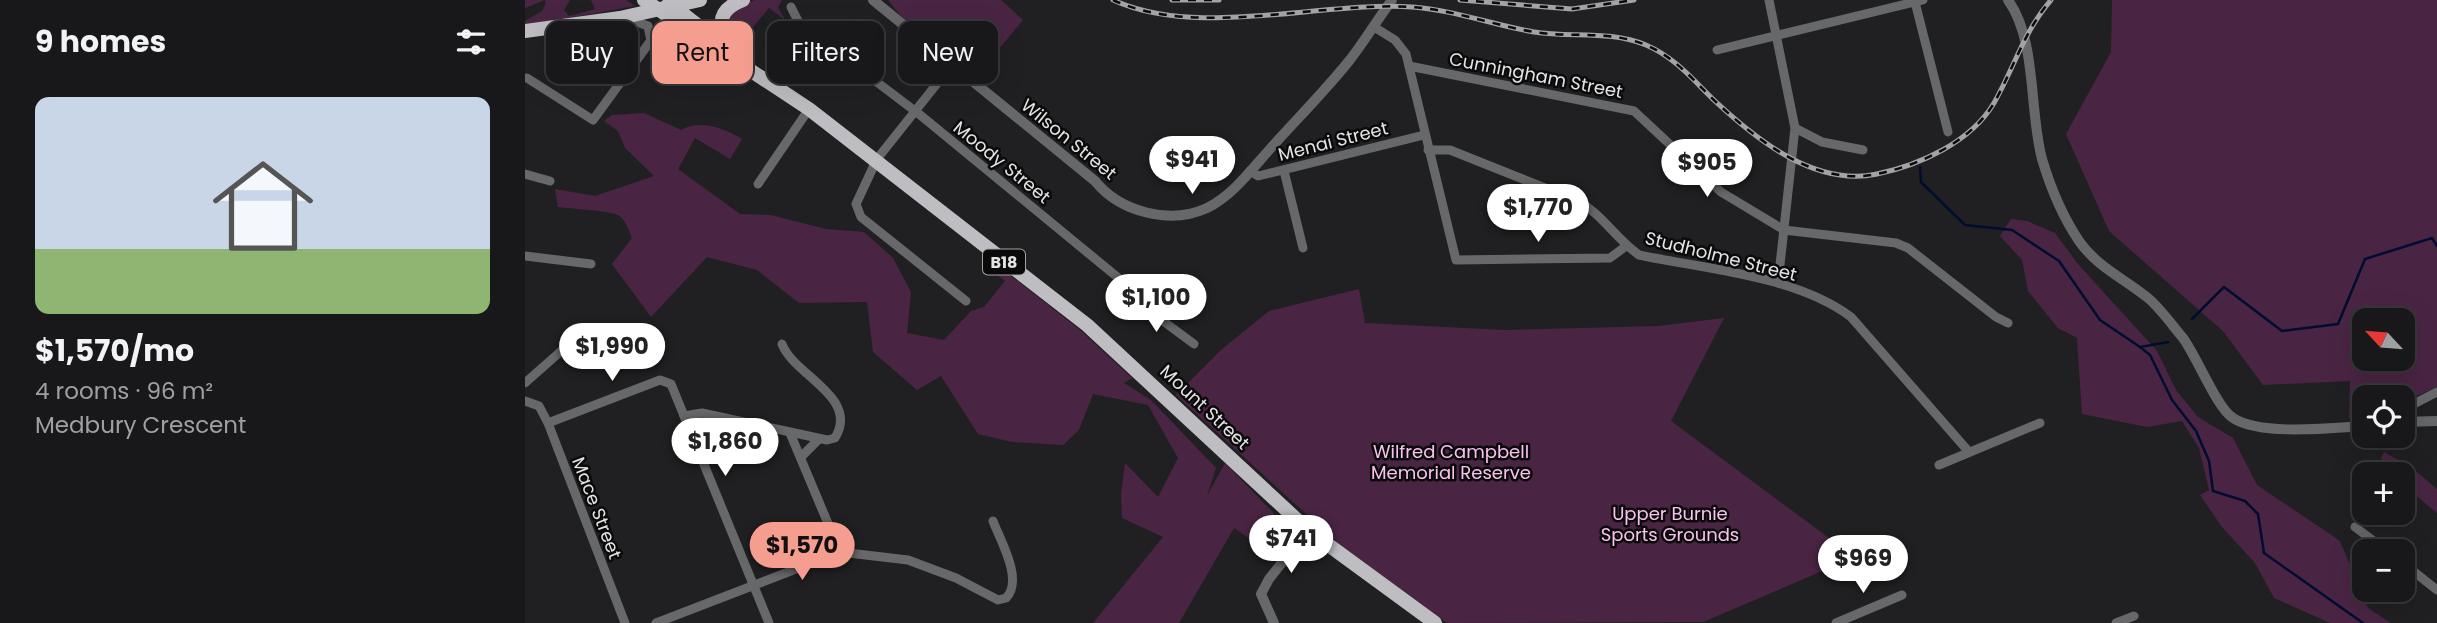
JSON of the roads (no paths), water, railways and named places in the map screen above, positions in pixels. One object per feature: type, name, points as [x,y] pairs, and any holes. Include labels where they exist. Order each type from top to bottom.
[{"type":"highway","name":"Mount Street","points":[[643,0],[666,8],[684,21]]},
{"type":"highway","points":[[525,31],[620,18],[700,0]]},
{"type":"highway","points":[[721,21],[726,10],[743,0]]},
{"type":"highway","name":"Mount Street","points":[[753,70],[878,157],[1087,325],[1308,530],[1435,623]]},
{"type":"street","name":"Wilson Street","points":[[974,84],[1095,181],[1105,192],[1139,211],[1160,215],[1193,213],[1223,198],[1250,171],[1334,79],[1392,0]]},
{"type":"street","points":[[1769,0],[1795,128],[1778,284]]},
{"type":"street","points":[[2008,0],[2015,10],[2024,37],[2034,123],[2043,161],[2060,206],[2088,253],[2151,301],[2166,317],[2195,354],[2224,410],[2233,418],[2271,427],[2352,426]]},
{"type":"street","points":[[1717,50],[1919,1],[1948,132]]},
{"type":"street","name":"Wilson Street","points":[[877,2],[899,21]]},
{"type":"street","name":"Moody Street","points":[[791,7],[799,23],[915,111],[1144,299],[1159,318],[1194,344]]},
{"type":"street","points":[[527,78],[593,120],[651,41],[666,8]]},
{"type":"street","points":[[620,18],[645,24],[652,33],[651,41]]},
{"type":"street","points":[[1374,27],[1402,45],[1456,260],[1610,258],[1626,246]]},
{"type":"street","name":"Cunningham Street","points":[[1409,66],[1634,111],[1721,192],[1784,230],[1896,243],[1908,248],[1996,317],[2008,323]]},
{"type":"street","points":[[937,84],[878,157],[856,204],[862,217],[966,301]]},
{"type":"street","points":[[758,184],[809,109]]},
{"type":"street","points":[[1795,128],[1822,142],[1863,150]]},
{"type":"street","name":"Menai Street","points":[[1250,171],[1258,176],[1284,171],[1424,135]]},
{"type":"street","name":"Studholme Street","points":[[1427,150],[1450,149],[1578,201],[1593,210],[1626,246],[1639,255],[1778,284],[1818,298],[1851,317],[1969,452]]},
{"type":"street","points":[[1284,171],[1303,248]]},
{"type":"street","points":[[525,174],[550,181]]},
{"type":"street","points":[[525,256],[591,264]]},
{"type":"street","points":[[525,383],[577,337]]},
{"type":"street","points":[[684,416],[702,413],[818,439],[835,438],[841,423],[836,402],[791,360],[782,344]]},
{"type":"street","points":[[548,423],[660,380],[671,384],[769,623]]},
{"type":"street","points":[[2415,403],[2437,392]]},
{"type":"street","name":"Mace Street","points":[[525,401],[539,406],[548,423],[625,623]]},
{"type":"street","points":[[2415,421],[2437,421]]},
{"type":"street","points":[[2420,421],[2437,428]]},
{"type":"street","points":[[1939,465],[2040,423]]},
{"type":"street","points":[[790,433],[802,456],[840,552]]},
{"type":"street","points":[[802,456],[818,439]]},
{"type":"street","points":[[656,623],[840,552],[908,560],[956,578],[998,600],[1011,593],[1013,583],[993,521]]},
{"type":"street","points":[[2355,527],[2371,539]]},
{"type":"street","points":[[1274,623],[1261,594],[1269,579],[1308,530]]},
{"type":"street","points":[[2415,573],[2437,590]]},
{"type":"street","points":[[1836,623],[1902,595]]},
{"type":"street","points":[[2116,623],[2134,615]]},
{"type":"waterway","points":[[1920,167],[1921,182],[1965,225],[2012,230],[2059,261],[2100,320],[2140,347],[2168,342]]},
{"type":"waterway","points":[[2192,319],[2224,287],[2282,331],[2338,324],[2365,259],[2432,238],[2437,246]]},
{"type":"waterway","points":[[2140,347],[2150,355],[2172,400],[2196,431],[2209,461],[2213,491],[2245,501],[2258,514],[2264,553],[2363,623]]},
{"type":"railway","points":[[1113,0],[1146,11],[1183,17],[1221,18],[1338,9],[1412,7],[1443,11],[1534,32],[1632,40],[1657,50],[1675,63],[1732,117],[1789,158],[1832,174],[1854,176],[1877,174],[1910,165],[1943,150],[1972,129],[1994,103],[2026,37],[2051,0]]},
{"type":"railway","points":[[1172,0],[1219,0]]},
{"type":"railway","points":[[1460,0],[1572,9],[1634,0]]},
{"type":"park label","name":"Wilfred Campbell Memorial Reserve","points":[[1451,461]]},
{"type":"park label","name":"Upper Burnie Sports Grounds","points":[[1670,523]]}]
